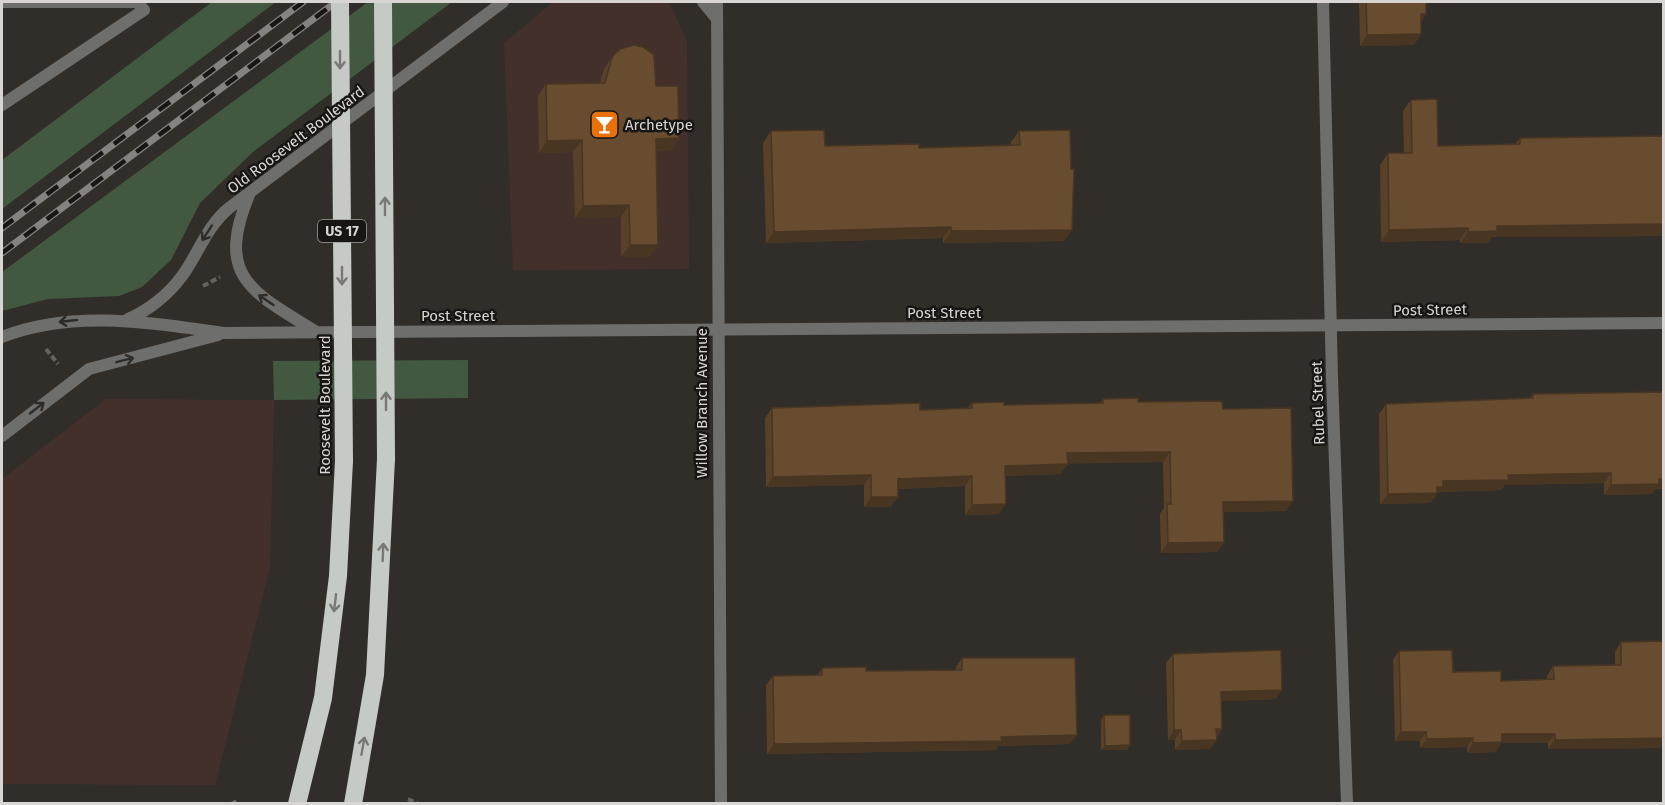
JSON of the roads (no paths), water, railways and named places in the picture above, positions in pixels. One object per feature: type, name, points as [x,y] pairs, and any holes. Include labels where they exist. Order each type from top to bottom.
[{"type":"highway","name":"Roosevelt Boulevard","points":[[297,804],[323,698],[338,576],[344,461],[340,2]]},
{"type":"highway","name":"US 17","points":[[353,804],[375,675],[386,459],[383,2]]},
{"type":"street","points":[[2,2],[137,2],[144,10],[2,105]]},
{"type":"street","name":"Old Roosevelt Boulevard","points":[[127,320],[153,304],[177,282],[213,224],[503,2]]},
{"type":"street","points":[[703,2],[717,20]]},
{"type":"street","name":"Willow Branch Avenue","points":[[717,2],[721,804]]},
{"type":"street","name":"Rubel Street","points":[[1323,2],[1347,804]]},
{"type":"street","points":[[250,194],[236,235],[238,268],[253,291],[315,332]]},
{"type":"street","name":"Post Street","points":[[2,336],[65,321],[127,320],[225,333],[1664,323]]},
{"type":"street","name":"Post Street","points":[[2,436],[68,376],[100,365],[225,333]]},
{"type":"railway","points":[[2,228],[303,2]]},
{"type":"railway","points":[[2,253],[336,2]]},
{"type":"place","name":"Archetype","points":[[604,125]]}]
